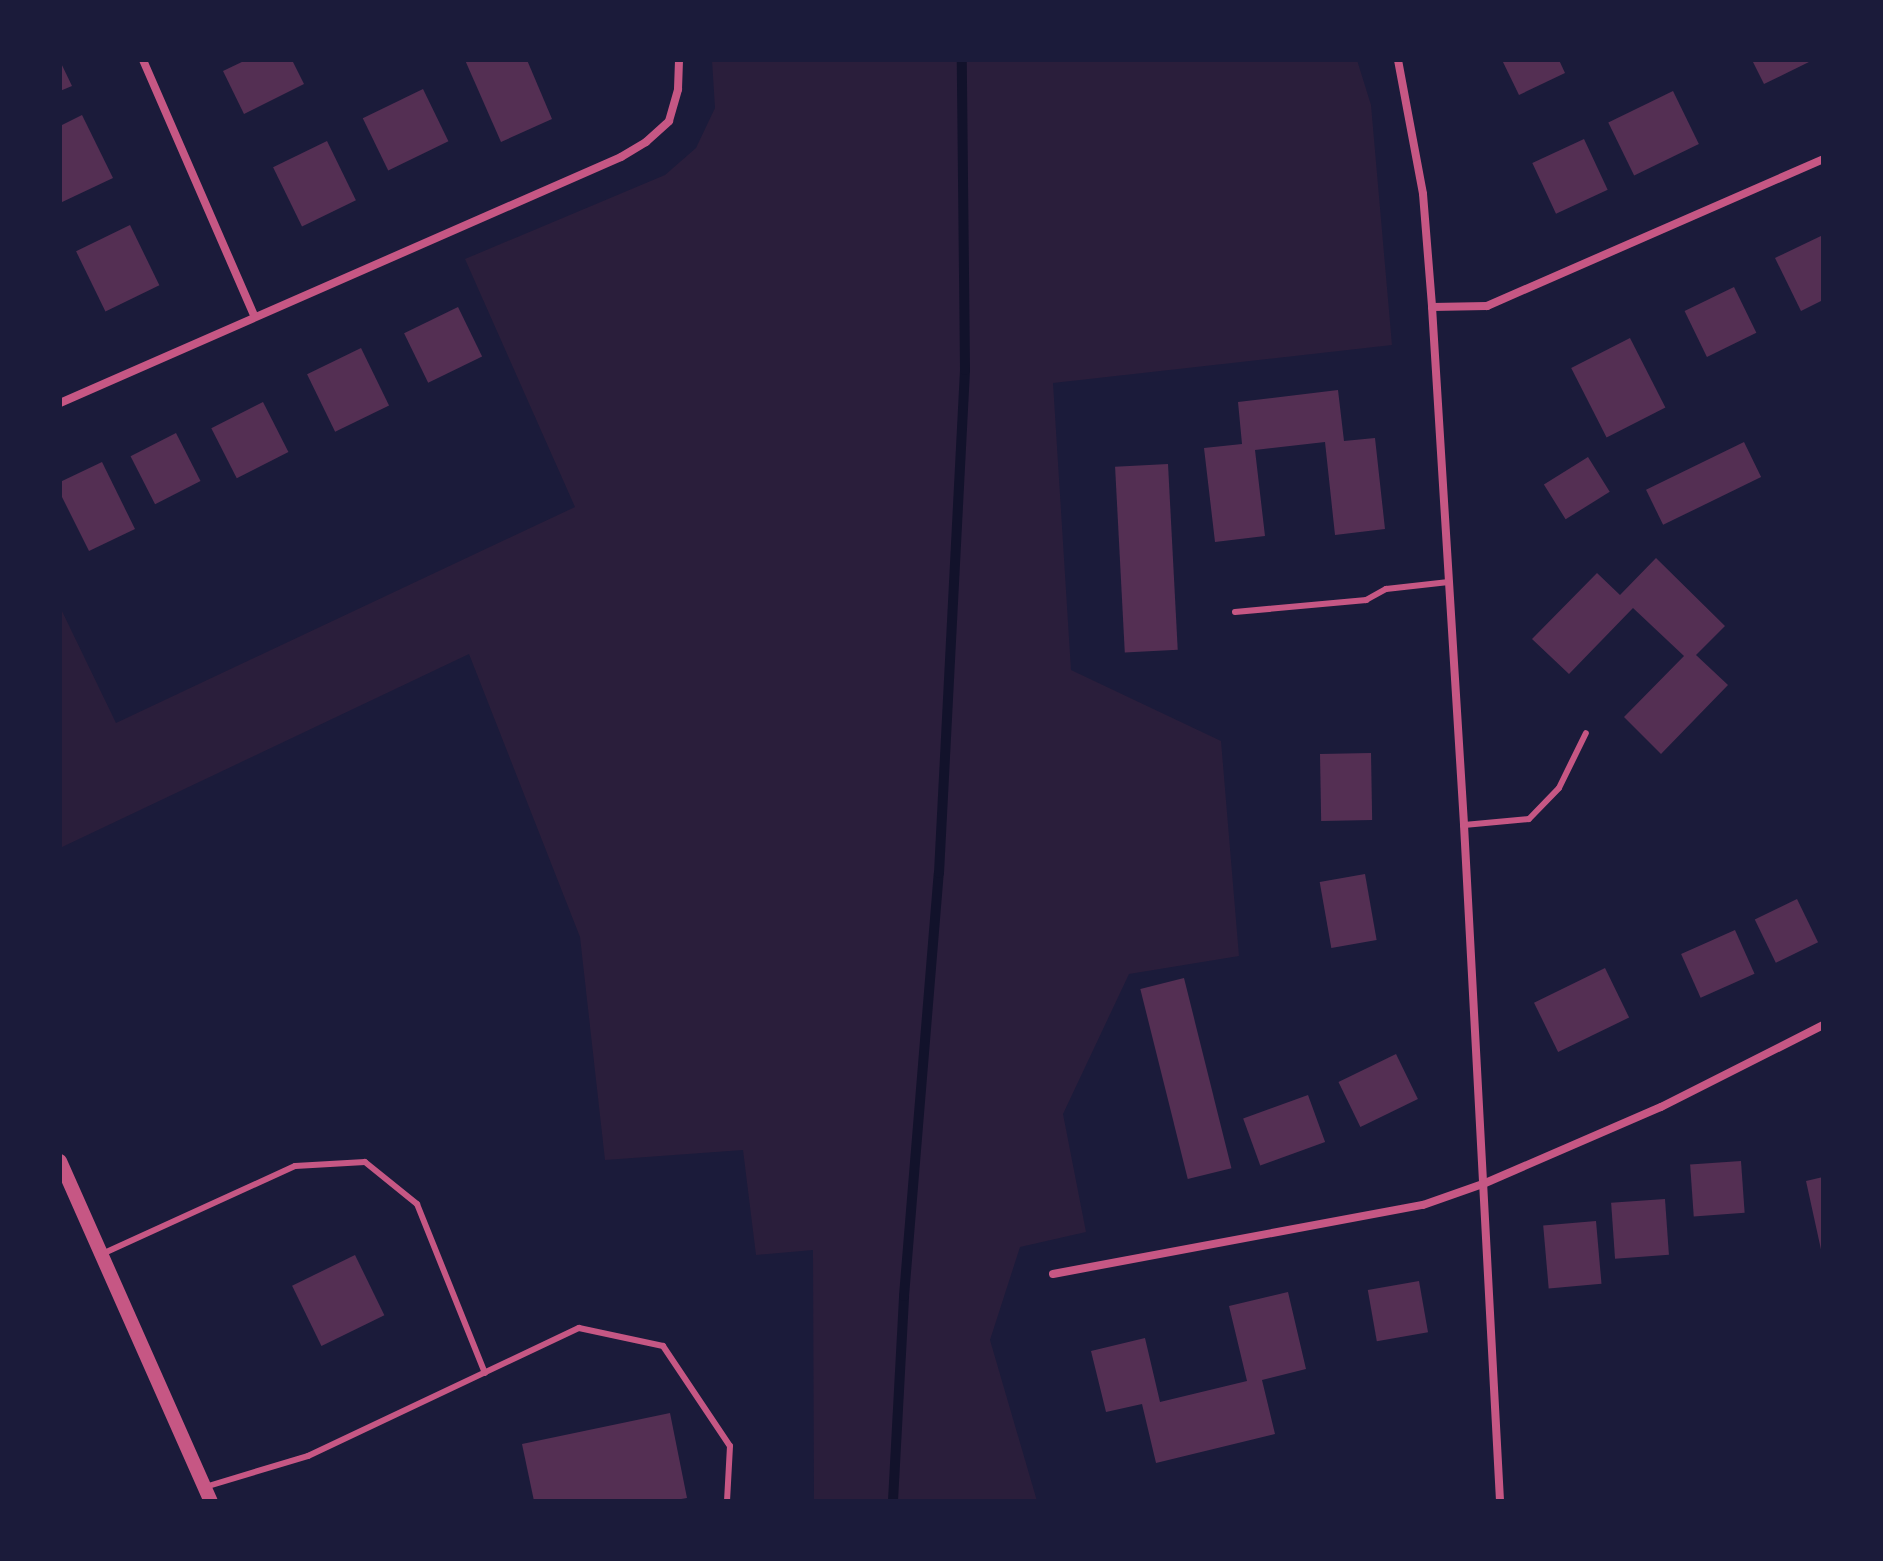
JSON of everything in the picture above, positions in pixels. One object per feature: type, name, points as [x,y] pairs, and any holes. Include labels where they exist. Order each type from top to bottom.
[{"type":"street","points":[[143,60],[254,315]]},
{"type":"street","points":[[60,403],[254,315],[621,157],[646,142],[669,121],[678,89],[679,60]]},
{"type":"street","points":[[1398,60],[1423,194],[1432,307],[1464,825],[1500,1501]]},
{"type":"street","points":[[1432,307],[1487,306],[1823,159]]},
{"type":"street","points":[[1053,1274],[1423,1205],[1483,1184],[1661,1107],[1823,1025]]},
{"type":"street","points":[[60,1161],[208,1494]]},
{"type":"lane","points":[[1235,612],[1366,600],[1386,589],[1449,582]]},
{"type":"lane","points":[[1464,825],[1529,819],[1559,788],[1586,733]]},
{"type":"lane","points":[[102,1254],[295,1166],[365,1162],[417,1204],[485,1373]]},
{"type":"lane","points":[[208,1494],[308,1456],[579,1328],[663,1346],[730,1446],[727,1501]]},
{"type":"shaded area","points":[[712,60],[1357,60],[1371,105],[1392,345],[1053,383],[1071,670],[1221,741],[1239,956],[1129,974],[1063,1114],[1086,1232],[1020,1247],[990,1340],[1037,1501],[814,1501],[813,1250],[756,1255],[743,1150],[605,1160],[580,937],[469,654],[60,848],[60,607],[116,723],[575,507],[465,259],[665,175],[696,148],[715,108]]},
{"type":"building","points":[[246,60],[292,60],[304,84],[244,114],[223,71]]},
{"type":"building","points":[[465,60],[527,60],[552,119],[501,142]]},
{"type":"building","points":[[1502,60],[1559,60],[1565,73],[1519,95]]},
{"type":"building","points":[[1752,60],[1813,60],[1764,84]]},
{"type":"building","points":[[60,61],[72,86],[60,91]]},
{"type":"building","points":[[423,89],[448,141],[388,171],[363,118]]},
{"type":"building","points":[[1673,91],[1699,144],[1634,176],[1608,123]]},
{"type":"building","points":[[82,115],[113,178],[60,203],[60,126]]},
{"type":"building","points":[[1584,139],[1608,190],[1556,214],[1532,163]]},
{"type":"building","points":[[327,141],[356,200],[302,227],[273,167]]},
{"type":"building","points":[[130,225],[159,285],[105,312],[76,251]]},
{"type":"building","points":[[1823,235],[1823,300],[1801,311],[1775,258]]},
{"type":"building","points":[[1734,287],[1756,333],[1707,357],[1685,311]]},
{"type":"building","points":[[458,307],[482,356],[428,383],[404,333]]},
{"type":"building","points":[[1630,338],[1665,407],[1607,437],[1571,368]]},
{"type":"building","points":[[361,348],[389,406],[335,432],[307,374]]},
{"type":"building","points":[[1338,390],[1344,441],[1375,438],[1385,529],[1335,535],[1325,442],[1255,450],[1265,536],[1215,542],[1204,448],[1242,444],[1238,402]]},
{"type":"building","points":[[263,402],[288,452],[237,478],[211,428]]},
{"type":"building","points":[[176,433],[201,481],[155,504],[131,456]]},
{"type":"building","points":[[1744,442],[1761,477],[1663,525],[1646,490]]},
{"type":"building","points":[[1588,457],[1610,492],[1566,519],[1544,485]]},
{"type":"building","points":[[102,462],[135,529],[89,551],[60,493],[60,482]]},
{"type":"building","points":[[1168,464],[1178,650],[1125,653],[1115,467]]},
{"type":"building","points":[[1656,558],[1725,626],[1696,655],[1728,685],[1661,754],[1624,717],[1684,656],[1633,608],[1569,674],[1532,639],[1597,573],[1620,595]]},
{"type":"building","points":[[1371,753],[1372,820],[1321,821],[1320,754]]},
{"type":"building","points":[[1365,874],[1377,940],[1331,948],[1320,882]]},
{"type":"building","points":[[1797,899],[1818,942],[1776,963],[1755,920]]},
{"type":"building","points":[[1735,930],[1755,974],[1701,998],[1681,954]]},
{"type":"building","points":[[1605,968],[1629,1017],[1558,1052],[1534,1003]]},
{"type":"building","points":[[1184,978],[1231,1168],[1188,1179],[1140,989]]},
{"type":"building","points":[[1396,1054],[1418,1099],[1360,1127],[1338,1082]]},
{"type":"building","points":[[1308,1095],[1325,1142],[1260,1166],[1243,1119]]},
{"type":"building","points":[[1741,1161],[1745,1213],[1694,1216],[1690,1165]]},
{"type":"building","points":[[1823,1177],[1823,1253],[1822,1254],[1806,1181]]},
{"type":"building","points":[[1665,1199],[1669,1255],[1615,1259],[1611,1203]]},
{"type":"building","points":[[1596,1221],[1601,1284],[1549,1288],[1543,1226]]},
{"type":"building","points":[[355,1255],[384,1315],[321,1346],[292,1286]]},
{"type":"building","points":[[1419,1281],[1428,1332],[1377,1341],[1368,1290]]},
{"type":"building","points":[[1288,1292],[1306,1369],[1262,1380],[1275,1434],[1156,1463],[1142,1404],[1106,1412],[1091,1351],[1145,1338],[1160,1402],[1247,1381],[1229,1306]]},
{"type":"building","points":[[670,1413],[687,1498],[670,1501],[534,1501],[522,1444]]},
{"type":"waterway","points":[[893,1501],[904,1296],[939,873],[965,370],[962,60]]}]
